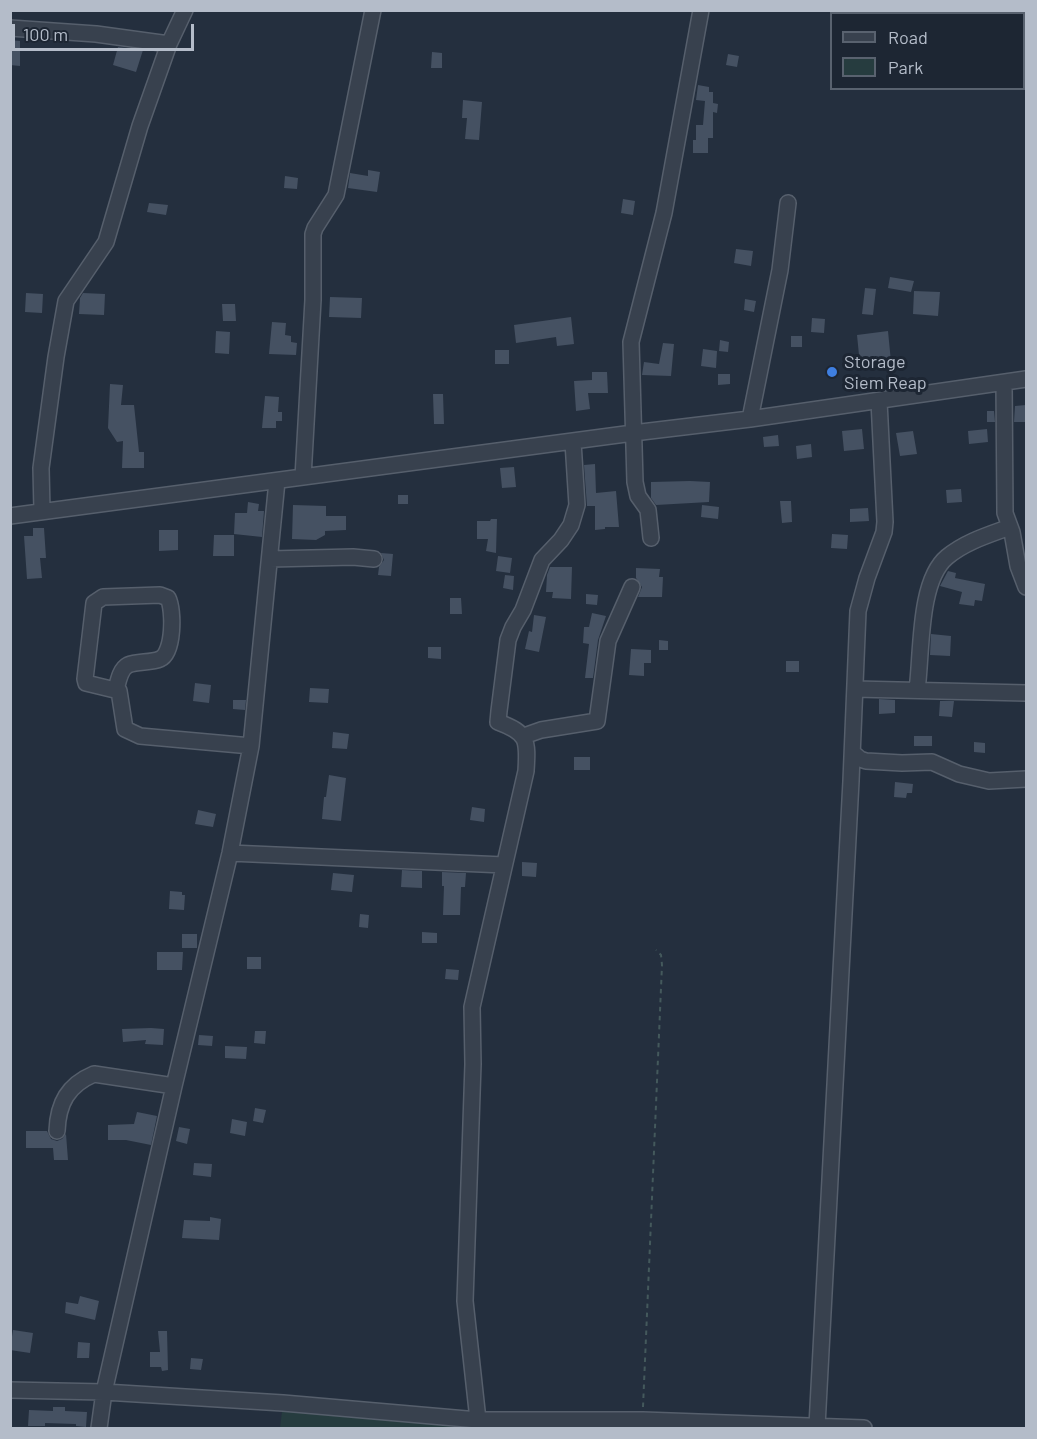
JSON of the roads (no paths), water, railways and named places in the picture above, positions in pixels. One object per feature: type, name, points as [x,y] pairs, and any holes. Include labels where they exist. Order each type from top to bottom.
[{"type":"street","points":[[42,511],[40,468],[66,301],[106,242],[140,126],[169,44],[184,10]]},
{"type":"street","points":[[303,477],[313,300],[313,234],[336,195],[373,10]]},
{"type":"street","points":[[651,538],[648,510],[636,489],[630,358],[632,333],[664,213],[701,10]]},
{"type":"street","points":[[10,28],[96,34],[169,44]]},
{"type":"street","points":[[750,419],[778,281],[788,203]]},
{"type":"street","points":[[10,516],[750,419],[1026,379]]},
{"type":"street","points":[[1004,382],[1005,513],[1018,566],[1026,587]]},
{"type":"street","points":[[817,1426],[853,753],[858,611],[884,532],[885,522],[879,401]]},
{"type":"street","points":[[478,1420],[465,1301],[473,1064],[472,1007],[526,771],[527,754],[524,736],[519,730],[498,722],[508,640],[523,610],[542,560],[561,540],[575,514],[577,505],[573,442]]},
{"type":"street","points":[[99,1428],[104,1392],[230,853],[251,746],[277,481]]},
{"type":"street","points":[[917,690],[923,614],[933,574],[947,556],[967,544],[1010,527]]},
{"type":"street","points":[[270,559],[354,557],[374,559]]},
{"type":"street","points":[[524,736],[541,730],[597,721],[608,641],[632,587]]},
{"type":"street","points":[[116,690],[122,671],[128,665],[161,659],[168,653],[171,605],[168,598],[160,595],[103,597],[94,603],[85,682],[87,685],[116,690],[120,693],[125,729],[130,733],[140,736],[251,746]]},
{"type":"street","points":[[855,689],[1026,693]]},
{"type":"street","points":[[853,753],[866,761],[932,762],[959,774],[989,781],[1026,779]]},
{"type":"street","points":[[230,853],[504,865]]},
{"type":"street","points":[[57,1131],[60,1107],[64,1098],[75,1086],[94,1074],[174,1086]]},
{"type":"street","points":[[10,1390],[104,1392],[283,1403],[478,1420],[643,1420],[864,1428]]},
{"type":"place","name":"Storage Siem Reap","points":[[832,372]]}]
